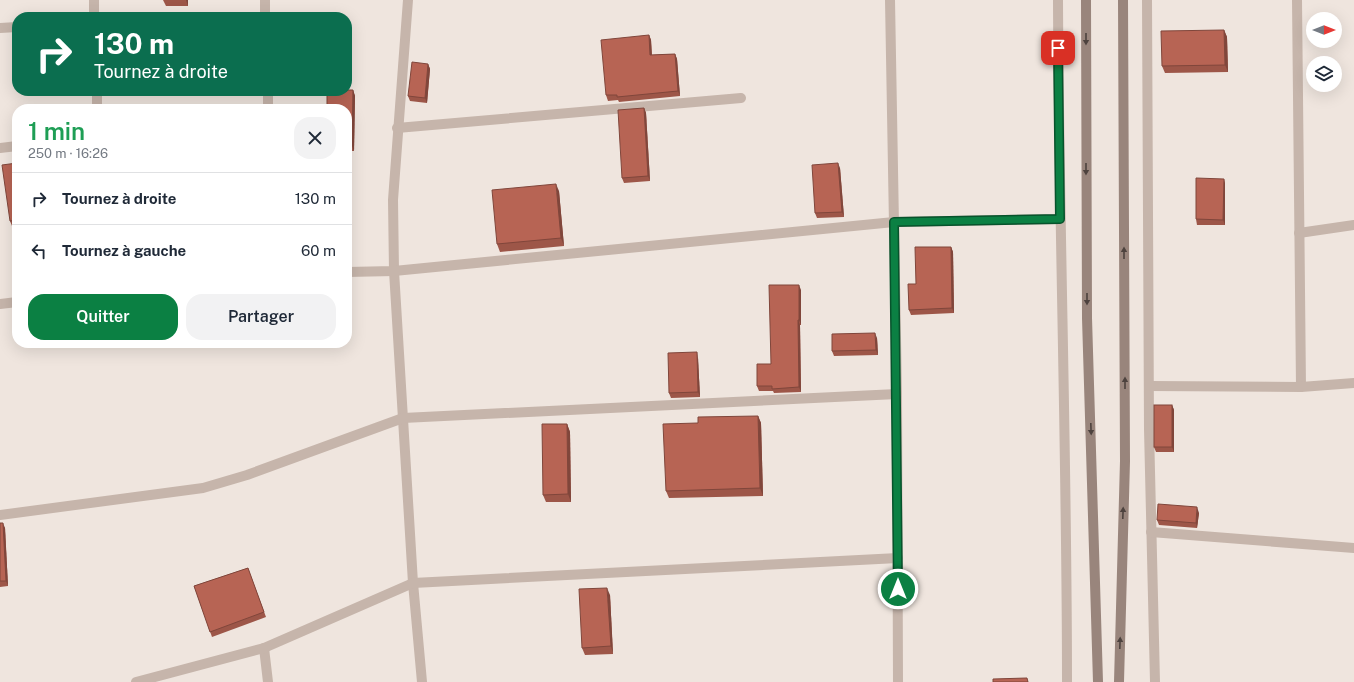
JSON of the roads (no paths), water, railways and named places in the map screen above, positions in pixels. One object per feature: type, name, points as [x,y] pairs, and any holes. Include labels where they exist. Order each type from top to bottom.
[{"type":"street","points":[[94,0],[94,12]]},
{"type":"street","points":[[265,0],[266,12]]},
{"type":"street","points":[[408,0],[397,128],[393,200],[394,271],[413,583],[422,682]]},
{"type":"street","points":[[890,0],[897,394],[898,682]]},
{"type":"street","points":[[1058,0],[1060,219],[1067,521],[1067,682]]},
{"type":"street","points":[[1086,0],[1087,318],[1098,682]]},
{"type":"street","points":[[1119,682],[1125,460],[1123,0]]},
{"type":"street","points":[[1147,0],[1151,532],[1155,682]]},
{"type":"street","points":[[1298,0],[1300,387]]},
{"type":"street","points":[[0,28],[12,27]]},
{"type":"street","points":[[397,128],[741,98]]},
{"type":"street","points":[[0,148],[12,147]]},
{"type":"street","points":[[352,272],[394,271],[894,222],[1060,219]]},
{"type":"street","points":[[1299,233],[1354,225]]},
{"type":"street","points":[[0,304],[12,303]]},
{"type":"street","points":[[1150,386],[1300,387],[1354,384]]},
{"type":"street","points":[[0,515],[203,488],[246,475],[403,418],[897,394]]},
{"type":"street","points":[[1151,532],[1354,548]]},
{"type":"street","points":[[136,682],[264,648],[413,583],[898,558]]},
{"type":"street","points":[[264,648],[268,682]]}]
